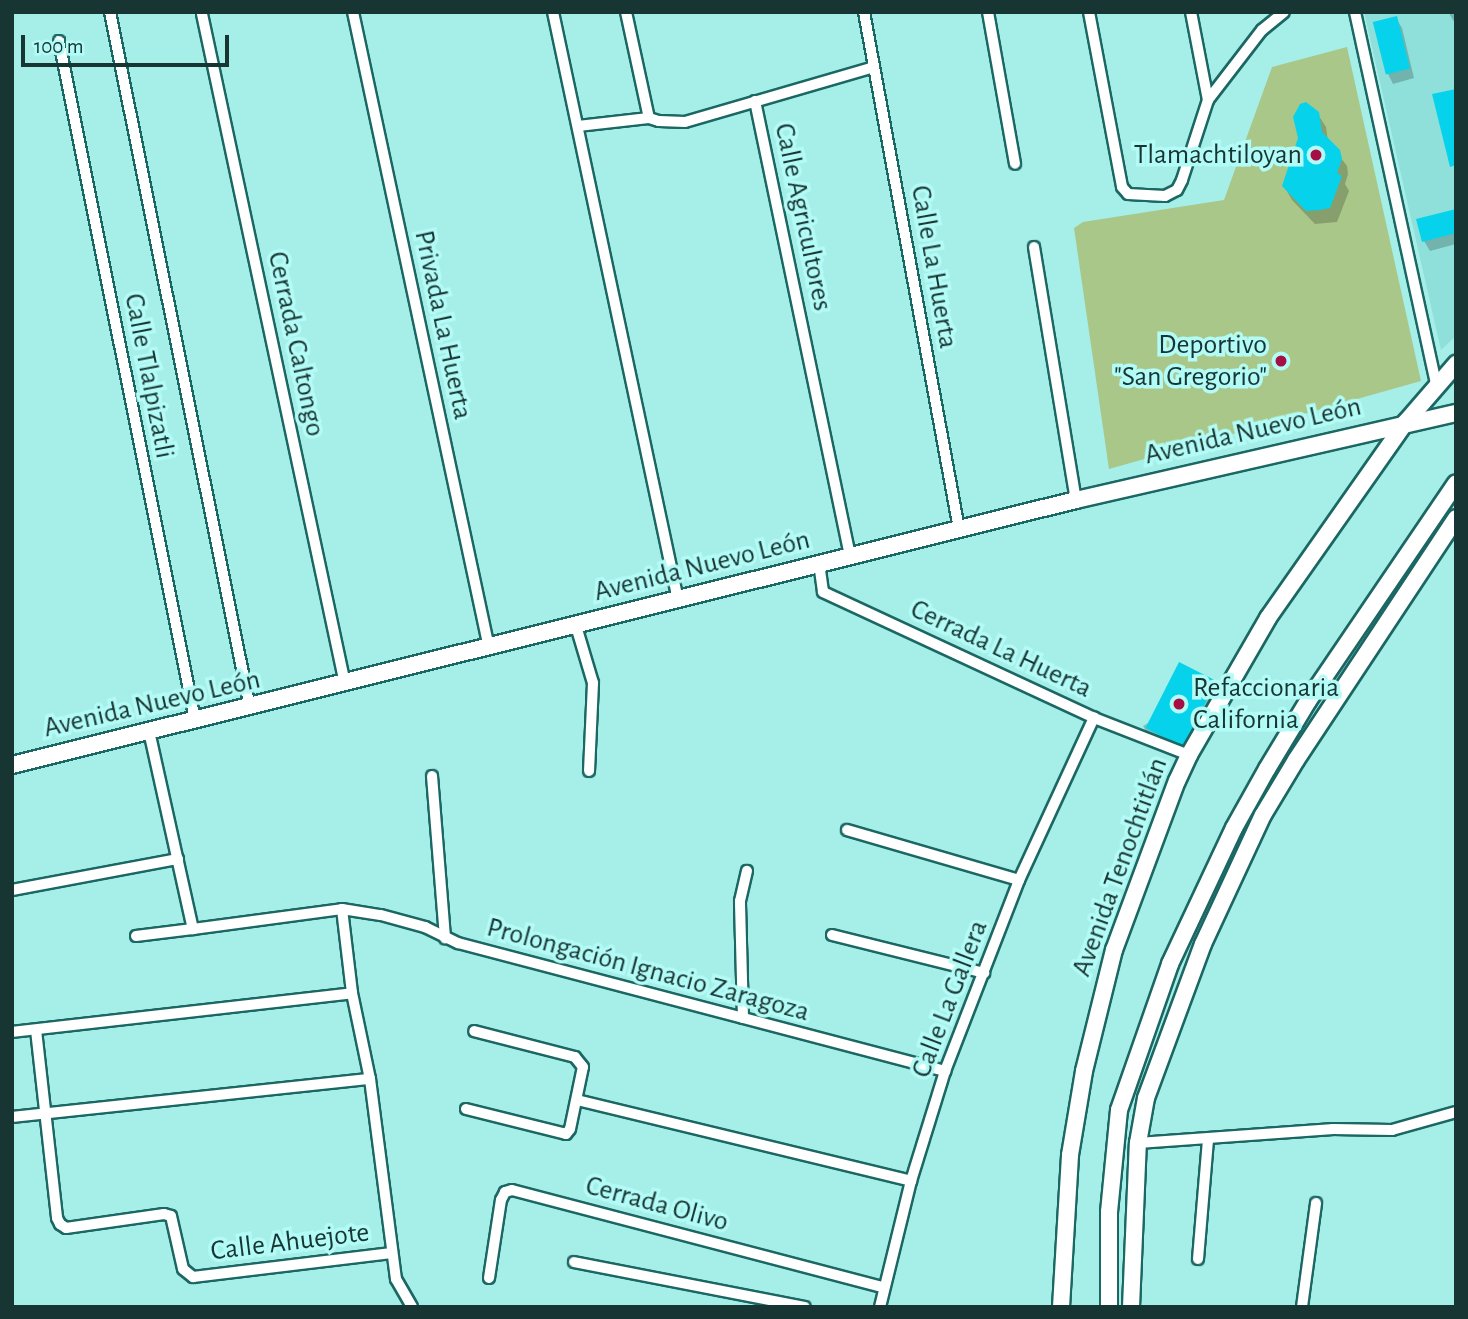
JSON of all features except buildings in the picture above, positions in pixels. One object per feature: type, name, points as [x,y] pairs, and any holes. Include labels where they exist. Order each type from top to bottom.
[{"type":"street","points":[[110,12],[250,708]]},
{"type":"street","name":"Privada La Huerta","points":[[353,12],[489,648]]},
{"type":"street","points":[[553,12],[678,600]]},
{"type":"street","points":[[626,12],[649,118]]},
{"type":"street","name":"Calle La Huerta","points":[[864,12],[959,529]]},
{"type":"street","points":[[988,12],[1015,164]]},
{"type":"street","points":[[1089,12],[1122,187],[1128,194],[1165,196],[1177,190],[1208,100],[1262,30],[1284,12]]},
{"type":"street","points":[[1191,12],[1208,100]]},
{"type":"street","points":[[1355,12],[1436,384]]},
{"type":"street","name":"Cerrada Caltongo","points":[[202,14],[345,684]]},
{"type":"street","name":"Calle Tlalpizatli","points":[[59,41],[195,720]]},
{"type":"street","points":[[755,101],[874,67]]},
{"type":"street","name":"Calle Agricultores","points":[[578,126],[649,118],[685,122],[755,101],[850,556]]},
{"type":"street","points":[[1034,247],[1076,500]]},
{"type":"street","name":"Avenida Tenochtitlán","points":[[1061,1307],[1070,1155],[1084,1071],[1114,950],[1189,755],[1268,618],[1406,422],[1456,364]]},
{"type":"street","name":"Avenida Nuevo León","points":[[13,762],[250,708],[1076,500],[1406,422],[1431,421],[1456,413]]},
{"type":"street","points":[[1109,1307],[1109,1212],[1119,1110],[1170,964],[1234,828],[1267,769],[1308,701],[1456,483]]},
{"type":"street","points":[[1131,1307],[1138,1143],[1146,1098],[1203,944],[1263,815],[1352,672],[1456,518]]},
{"type":"street","name":"Cerrada La Huerta","points":[[818,563],[823,592],[1094,718],[1189,755]]},
{"type":"street","points":[[576,626],[593,683],[589,771]]},
{"type":"street","name":"Calle La Gallera","points":[[880,1307],[911,1181],[945,1071],[1019,880],[1094,718]]},
{"type":"street","points":[[149,731],[193,929]]},
{"type":"street","points":[[432,776],[445,938]]},
{"type":"street","points":[[847,830],[1019,880]]},
{"type":"street","points":[[12,890],[178,859]]},
{"type":"street","points":[[743,1018],[740,901],[747,871]]},
{"type":"street","points":[[342,909],[352,993],[370,1079],[398,1286],[412,1307]]},
{"type":"street","name":"Prolongación Ignacio Zaragoza","points":[[136,936],[342,909],[382,915],[425,927],[445,938],[945,1071]]},
{"type":"street","points":[[832,935],[984,973]]},
{"type":"street","points":[[12,1032],[352,993]]},
{"type":"street","name":"Calle Ahuejote","points":[[36,1030],[57,1219],[66,1228],[164,1214],[171,1216],[183,1269],[192,1277],[393,1253]]},
{"type":"street","points":[[466,1109],[561,1135],[570,1129],[583,1067],[575,1057],[474,1031]]},
{"type":"street","points":[[12,1117],[370,1079]]},
{"type":"street","points":[[577,1100],[911,1181]]},
{"type":"street","points":[[1138,1143],[1333,1129],[1392,1130],[1456,1112]]},
{"type":"street","points":[[1198,1259],[1208,1140]]},
{"type":"street","name":"Cerrada Olivo","points":[[489,1278],[501,1199],[505,1192],[512,1190],[883,1287]]},
{"type":"street","points":[[1302,1307],[1316,1203]]},
{"type":"street","points":[[574,1262],[805,1307]]},
{"type":"shaded area","points":[[1364,12],[1456,12],[1456,336],[1441,350]]},
{"type":"green space","points":[[1347,47],[1421,381],[1109,469],[1074,228],[1083,222],[1224,200],[1272,67]]},
{"type":"place","name":"Tlamachtiloyan","points":[[1316,155]]},
{"type":"place","name":"Deportivo \"San Gregorio\"","points":[[1281,361]]},
{"type":"place","name":"Refaccionaria California","points":[[1179,704]]}]
